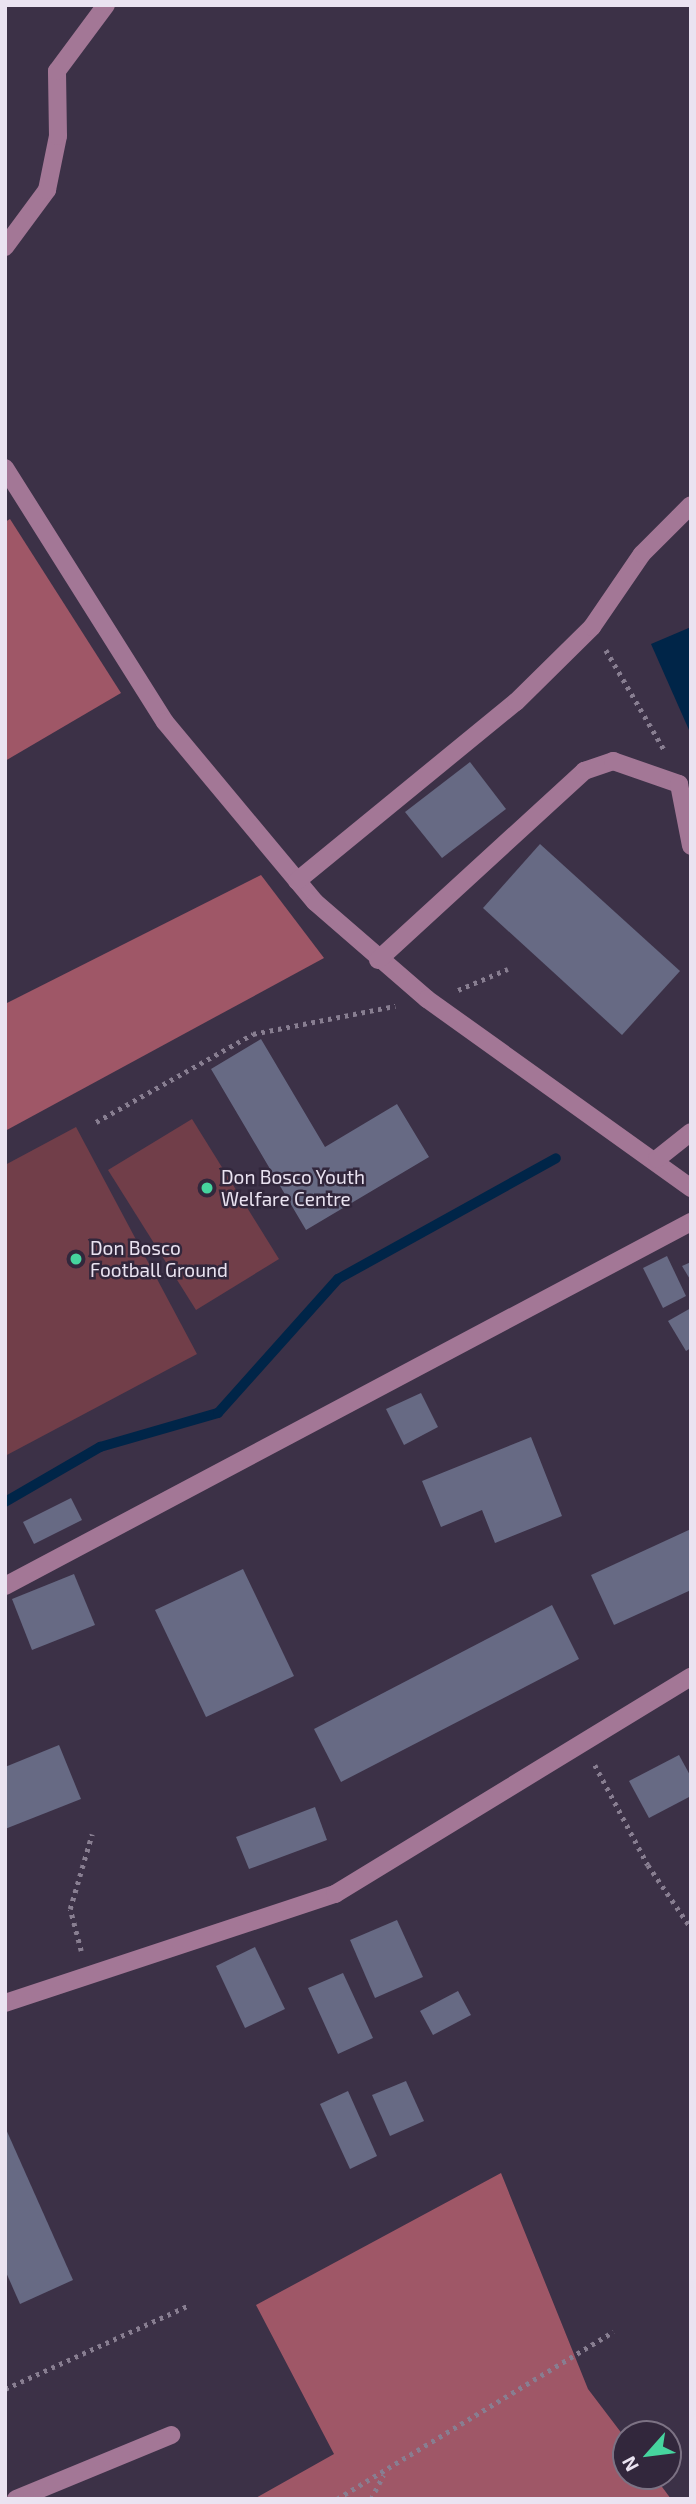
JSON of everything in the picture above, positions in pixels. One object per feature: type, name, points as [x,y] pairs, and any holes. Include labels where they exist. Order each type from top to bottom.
[{"type":"street","points":[[5,247],[47,190],[58,136],[57,71],[106,5]]},
{"type":"street","points":[[5,468],[9,490],[165,722],[297,881],[378,960],[427,999],[657,1159],[691,1188]]},
{"type":"street","points":[[297,881],[516,702],[592,627],[642,554],[691,505]]},
{"type":"street","points":[[378,960],[584,771],[613,761],[679,784],[691,846]]},
{"type":"street","points":[[657,1159],[691,1132]]},
{"type":"street","points":[[5,1586],[691,1222]]},
{"type":"street","points":[[5,2003],[335,1894],[691,1677]]},
{"type":"street","points":[[16,2499],[171,2435]]},
{"type":"path","points":[[592,627],[679,784]]},
{"type":"path","points":[[96,1122],[253,1034],[427,999],[508,969]]},
{"type":"path","points":[[583,1743],[648,1865],[691,1928]]},
{"type":"path","points":[[88,1976],[70,1909],[92,1834]]},
{"type":"path","points":[[5,2389],[189,2305]]},
{"type":"path","points":[[337,2499],[613,2332]]},
{"type":"path","points":[[371,2499],[384,2472]]},
{"type":"shaded area","points":[[10,519],[121,693],[5,761],[5,522]]},
{"type":"shaded area","points":[[261,875],[324,958],[5,1131],[5,1004]]},
{"type":"shaded area","points":[[192,1119],[279,1259],[196,1310],[108,1170]]},
{"type":"shaded area","name":"Don Bosco Football Ground","points":[[76,1127],[197,1354],[5,1456],[5,1165]]},
{"type":"shaded area","points":[[501,2173],[588,2389],[612,2421],[612,2490],[664,2490],[671,2499],[254,2499],[334,2454],[256,2305]]},
{"type":"water","points":[[691,627],[691,729],[689,730],[651,644]]},
{"type":"building","points":[[470,762],[506,809],[442,858],[405,812]]},
{"type":"building","points":[[540,844],[680,971],[622,1035],[483,908]]},
{"type":"building","points":[[261,1039],[325,1147],[397,1104],[429,1157],[306,1230],[211,1069]]},
{"type":"building","points":[[667,1256],[686,1296],[663,1308],[643,1268]]},
{"type":"building","points":[[691,1262],[691,1281],[682,1266]]},
{"type":"building","points":[[691,1308],[691,1348],[686,1351],[668,1321]]},
{"type":"building","points":[[421,1393],[438,1427],[404,1445],[386,1409]]},
{"type":"building","points":[[531,1437],[562,1516],[495,1543],[482,1510],[441,1527],[422,1481]]},
{"type":"building","points":[[71,1498],[82,1520],[34,1544],[23,1522]]},
{"type":"building","points":[[691,1529],[691,1590],[614,1625],[591,1575]]},
{"type":"building","points":[[243,1569],[294,1676],[206,1717],[155,1610]]},
{"type":"building","points":[[74,1574],[95,1625],[32,1650],[12,1599]]},
{"type":"building","points":[[552,1605],[579,1659],[341,1782],[314,1729]]},
{"type":"building","points":[[59,1745],[81,1799],[5,1829],[5,1767]]},
{"type":"building","points":[[679,1755],[691,1777],[691,1796],[649,1818],[629,1781]]},
{"type":"building","points":[[315,1807],[327,1840],[249,1869],[236,1837]]},
{"type":"building","points":[[397,1920],[423,1977],[375,1998],[350,1940]]},
{"type":"building","points":[[255,1947],[285,2009],[245,2028],[216,1966]]},
{"type":"building","points":[[343,1973],[373,2038],[338,2054],[308,1988]]},
{"type":"building","points":[[458,1991],[471,2015],[433,2035],[420,2011]]},
{"type":"building","points":[[406,2081],[424,2121],[390,2136],[372,2095]]},
{"type":"building","points":[[348,2091],[377,2156],[350,2169],[320,2104]]},
{"type":"building","points":[[5,2127],[73,2280],[20,2304],[5,2270]]},
{"type":"waterway","points":[[5,1502],[100,1447],[218,1413],[338,1279],[556,1158]]},
{"type":"place","name":"Don Bosco Youth Welfare Centre","points":[[207,1188]]},
{"type":"place","name":"Don Bosco Football Ground","points":[[76,1259]]}]
